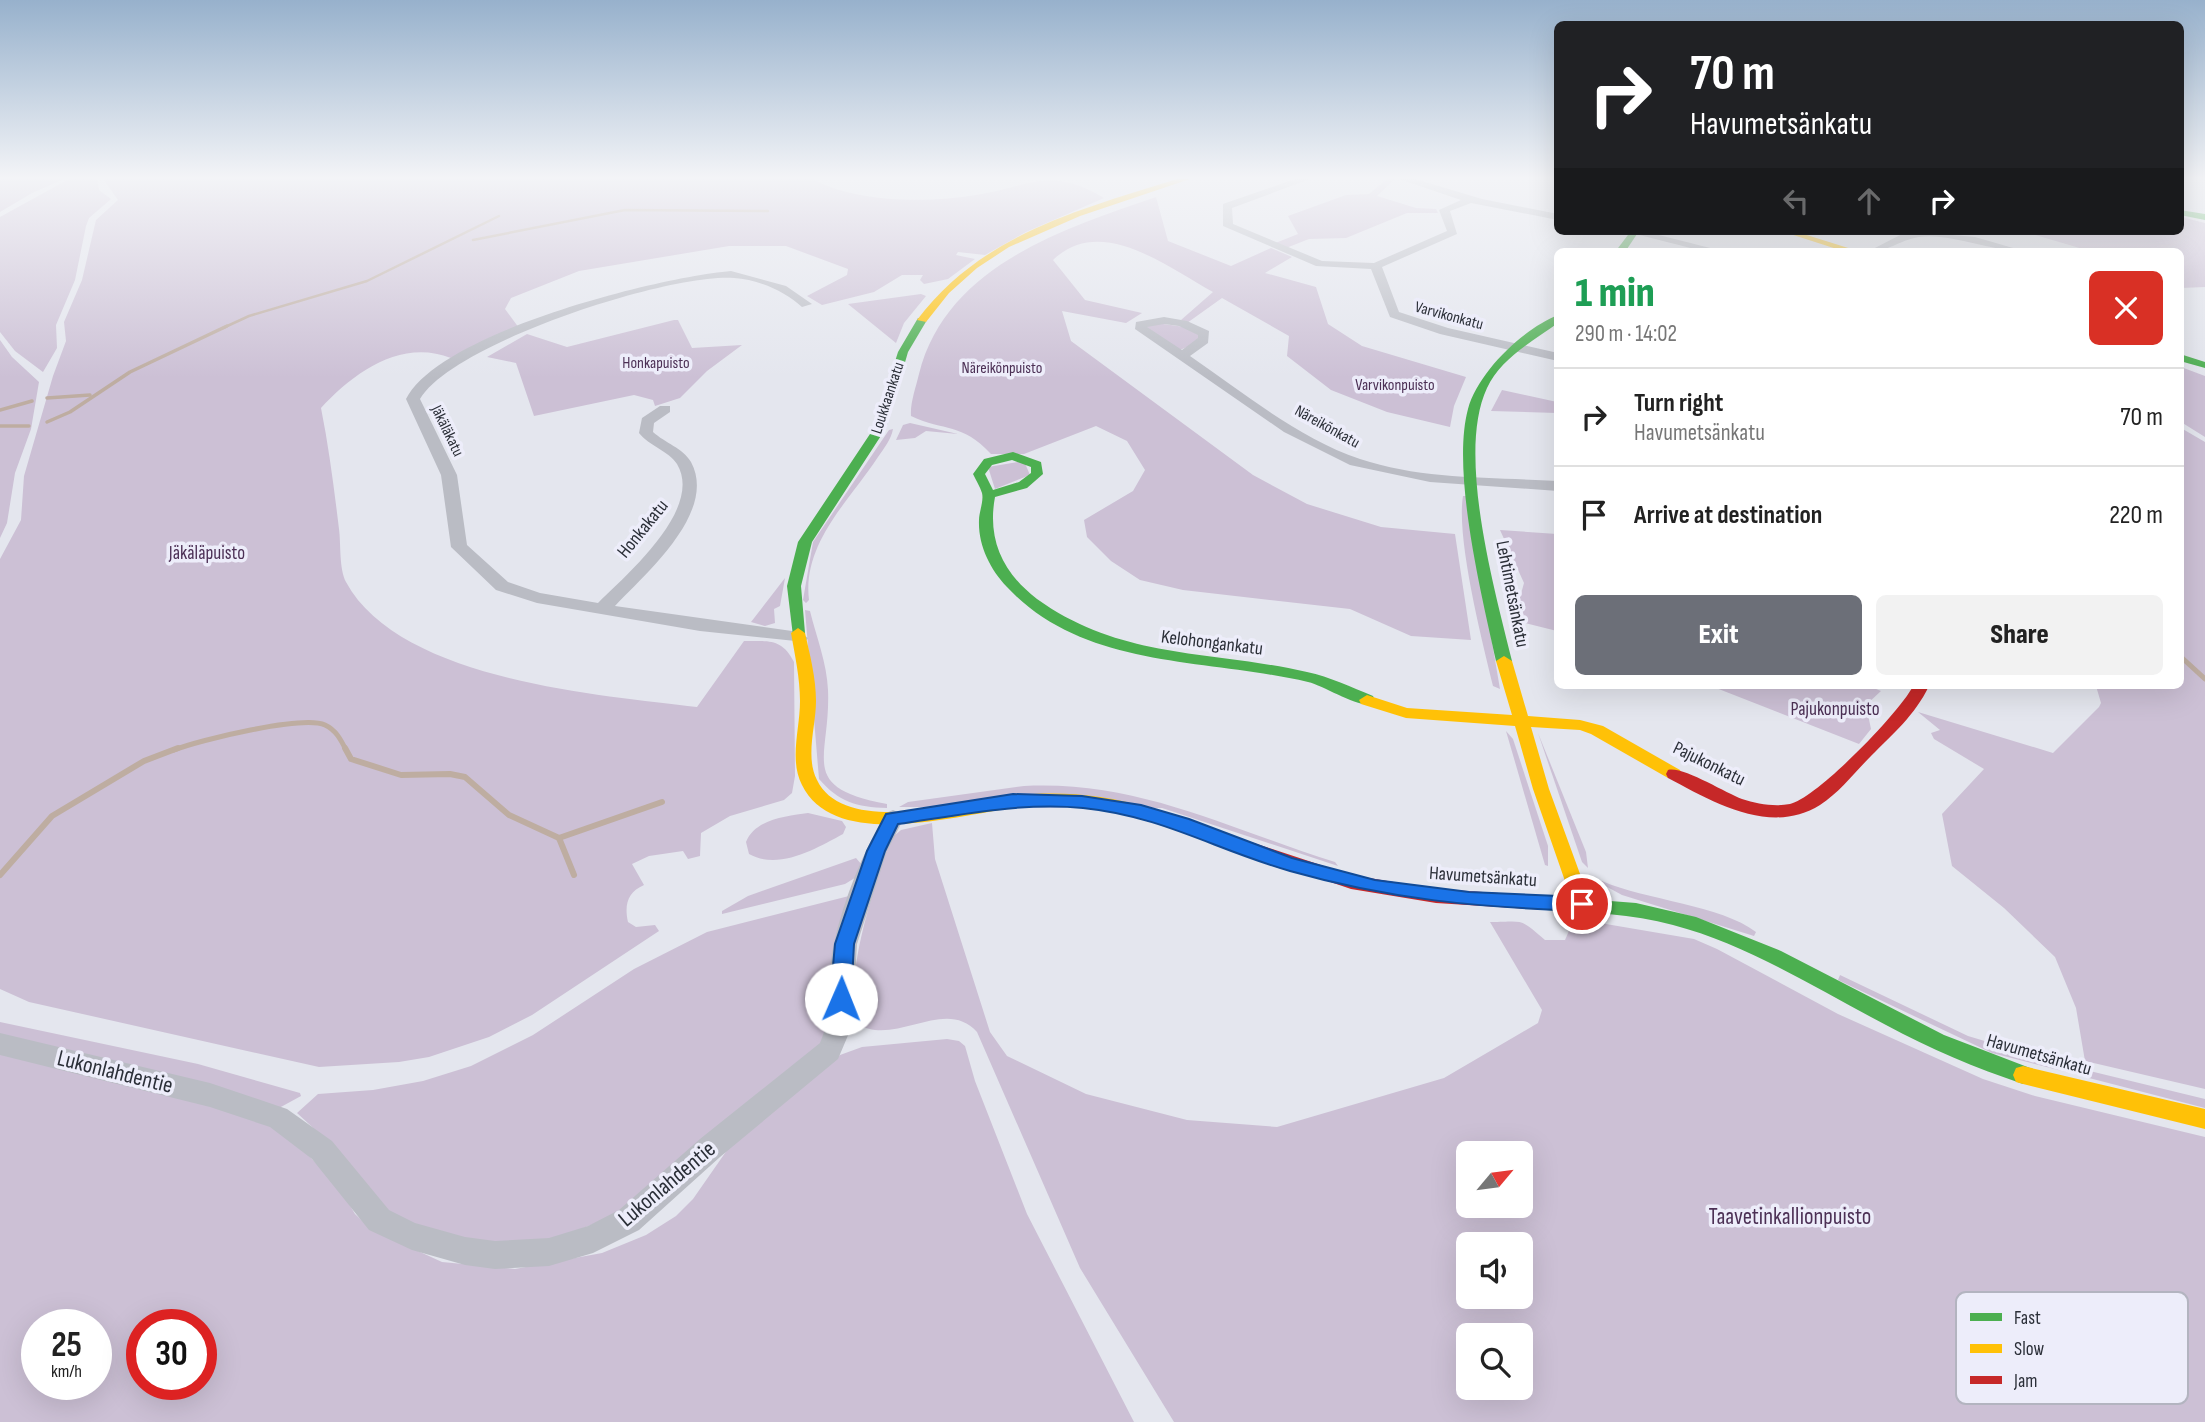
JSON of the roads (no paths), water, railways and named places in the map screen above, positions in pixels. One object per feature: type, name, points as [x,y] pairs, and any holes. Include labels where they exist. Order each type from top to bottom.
[{"type":"street","name":"Loukkaankatu","points":[[819,799],[809,785],[805,770],[808,701],[793,588],[805,542],[879,432],[902,356],[922,319],[959,279],[1010,245]]},
{"type":"street","points":[[1275,245],[1320,264],[1376,266],[1423,245]]},
{"type":"street","name":"Varvikonkatu","points":[[1376,266],[1397,317],[1516,348]]},
{"type":"street","name":"Jäkäläkatu","points":[[799,638],[776,638],[601,609],[516,592],[492,579],[461,551],[449,475],[413,400],[416,393],[458,360],[496,341],[630,292],[731,274],[747,276],[786,291],[806,304]]},
{"type":"street","name":"Lehtimetsänkatu","points":[[1554,321],[1516,348],[1493,369],[1474,401],[1469,428],[1493,616],[1518,719],[1569,874],[1582,904]]},
{"type":"street","points":[[1516,348],[1554,356]]},
{"type":"street","name":"Näreikönkatu","points":[[1182,356],[1335,454],[1399,473],[1474,480]]},
{"type":"street","points":[[2184,358],[2205,365]]},
{"type":"street","name":"Honkakatu","points":[[601,609],[673,530],[692,495],[692,485],[681,460],[646,433],[647,421],[665,409]]},
{"type":"street","points":[[1474,480],[1554,485]]},
{"type":"street","name":"Kelohongankatu","points":[[989,495],[985,516],[986,534],[992,556],[1003,577],[1039,610],[1097,641],[1156,657],[1315,679],[1373,704],[1406,713],[1518,719]]},
{"type":"street","name":"Pajukonkatu","points":[[1518,719],[1590,728],[1717,795],[1778,811],[1798,809],[1816,798],[1903,713],[1919,689]]},
{"type":"street","name":"Havumetsänkatu","points":[[819,799],[849,812],[892,818],[1013,801],[1082,802],[1162,817],[1289,864],[1375,887],[1469,900],[1582,904],[1649,912],[1692,923],[1788,965],[1968,1056],[2046,1081],[2205,1119]]},
{"type":"street","name":"Lukonlahdentie","points":[[0,1044],[211,1095],[278,1118],[321,1150],[379,1220],[412,1236],[465,1251],[495,1255],[549,1252],[593,1239],[629,1220],[731,1130],[829,1051],[840,1026],[845,944],[876,851],[892,818]]},
{"type":"waterway","points":[[223,328],[249,316],[367,281],[439,245]]},
{"type":"waterway","points":[[47,422],[70,412],[130,372],[227,326]]},
{"type":"waterway","points":[[47,398],[90,395]]},
{"type":"waterway","points":[[0,410],[32,401]]},
{"type":"waterway","points":[[0,426],[29,426]]},
{"type":"waterway","points":[[2184,660],[2205,679]]},
{"type":"waterway","points":[[174,750],[205,740],[296,723],[325,725],[340,739],[346,750]]},
{"type":"waterway","points":[[0,875],[52,816],[144,761],[178,748]]},
{"type":"waterway","points":[[345,748],[351,759],[401,775],[450,774],[465,777],[509,815],[559,838]]},
{"type":"waterway","points":[[559,838],[662,802]]},
{"type":"waterway","points":[[559,838],[574,875]]},
{"type":"park label","name":"Honkapuisto","points":[[656,363]]},
{"type":"park label","name":"Näreikönpuisto","points":[[1002,368]]},
{"type":"park label","name":"Varvikonpuisto","points":[[1395,385]]},
{"type":"park label","name":"Jäkäläpuisto","points":[[207,553]]},
{"type":"park label","name":"Pajukonpuisto","points":[[1835,709]]},
{"type":"park label","name":"Taavetinkallionpuisto","points":[[1790,1217]]}]
